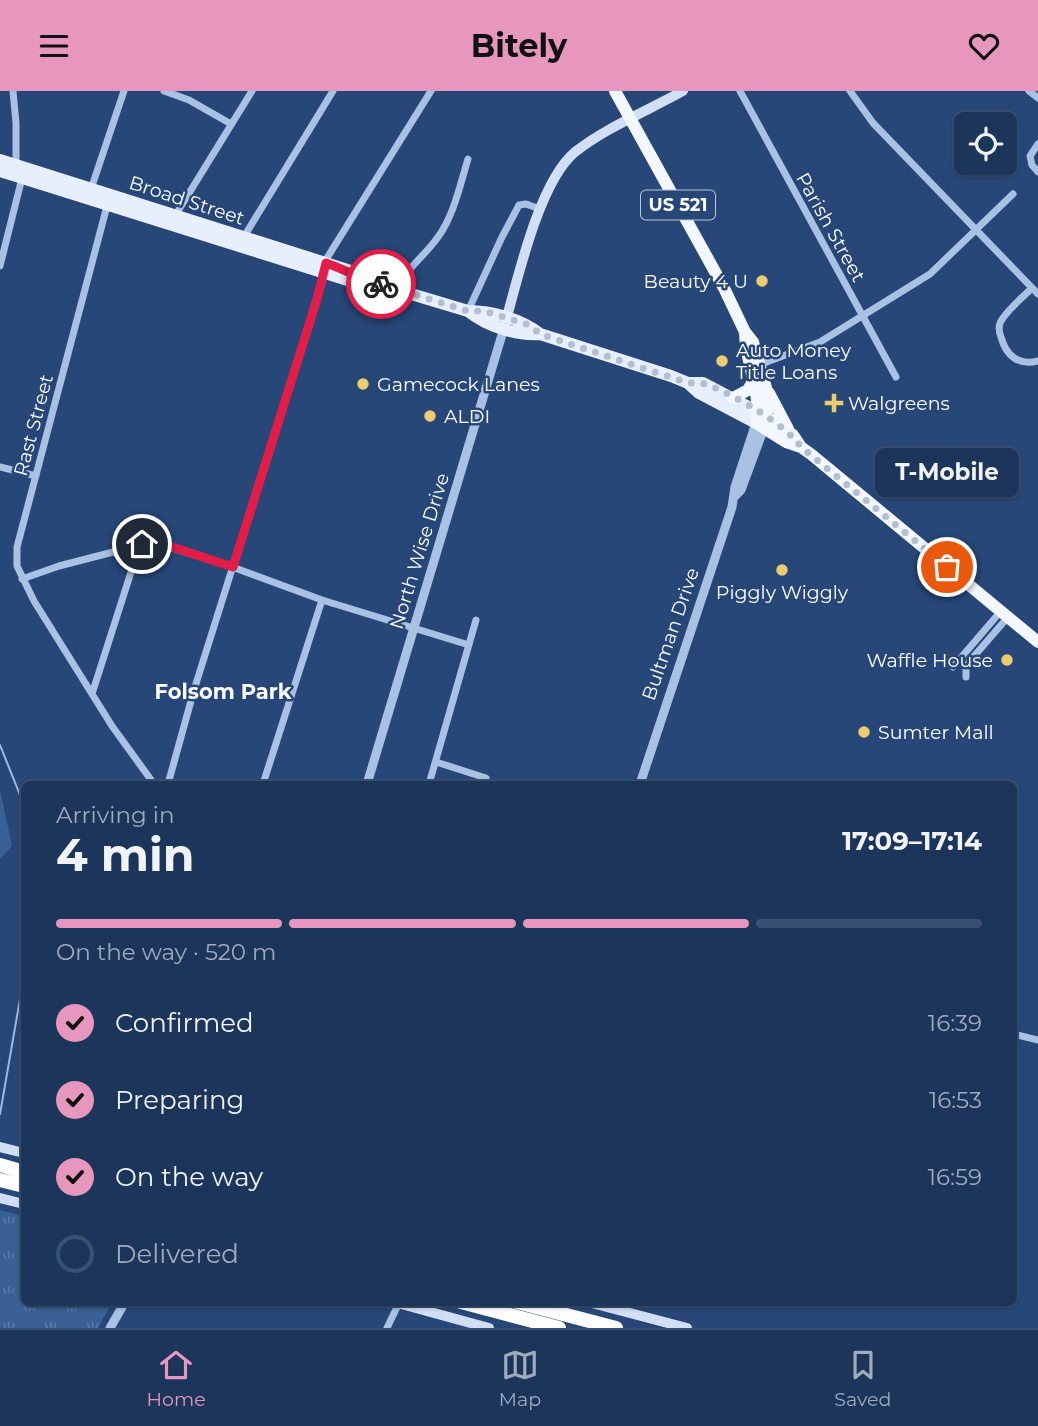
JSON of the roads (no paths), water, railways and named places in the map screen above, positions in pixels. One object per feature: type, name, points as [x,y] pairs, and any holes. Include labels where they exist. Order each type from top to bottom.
[{"type":"highway","name":"Bultman Drive","points":[[615,91],[719,278],[744,332],[745,345],[766,388],[761,420]]},
{"type":"highway","name":"Bultman Drive","points":[[755,370],[761,420]]},
{"type":"highway","points":[[733,398],[748,390],[755,370]]},
{"type":"highway","name":"US 521","points":[[766,388],[790,433]]},
{"type":"highway","name":"Broad Street","points":[[761,420],[790,433],[801,447],[1038,642]]},
{"type":"highway","name":"Broad Street","points":[[761,420],[786,442],[801,447]]},
{"type":"highway","points":[[0,1165],[21,1171]]},
{"type":"highway","points":[[0,1180],[21,1185]]},
{"type":"highway","points":[[476,1306],[559,1328]]},
{"type":"highway","points":[[532,1306],[616,1328]]},
{"type":"main road","points":[[505,323],[540,209],[551,183],[570,157],[590,142],[683,91]]},
{"type":"main road","name":"Broad Street","points":[[0,160],[175,216],[242,242]]},
{"type":"main road","name":"Broad Street","points":[[0,171],[107,206],[242,242],[325,268],[354,282],[361,279],[398,289],[468,311],[481,320],[529,325],[540,334],[688,383],[703,383],[733,398],[761,420]]},
{"type":"main road","name":"Broad Street","points":[[688,383],[699,393],[761,420]]},
{"type":"main road","points":[[0,1147],[21,1152]]},
{"type":"main road","points":[[0,1198],[21,1203]]},
{"type":"main road","points":[[407,1306],[489,1328]]},
{"type":"main road","points":[[609,1306],[687,1328]]},
{"type":"street","points":[[13,91],[16,165]]},
{"type":"street","points":[[91,189],[124,91]]},
{"type":"street","points":[[164,91],[189,100],[231,124]]},
{"type":"street","points":[[175,216],[252,91]]},
{"type":"street","points":[[242,242],[333,91]]},
{"type":"street","points":[[169,781],[194,690],[327,257],[431,91]]},
{"type":"street","name":"Parish Street","points":[[740,91],[896,377]]},
{"type":"street","points":[[850,91],[873,123],[1035,291],[1001,320],[999,332],[1010,356],[1022,362],[1038,361]]},
{"type":"street","points":[[1029,91],[1038,98]]},
{"type":"street","points":[[1038,144],[1030,156],[1032,165],[1038,172]]},
{"type":"street","points":[[398,289],[405,272],[437,238],[449,218],[468,159]]},
{"type":"street","points":[[0,266],[22,178]]},
{"type":"street","points":[[755,370],[815,345],[930,274],[1013,194]]},
{"type":"street","points":[[468,311],[519,205],[526,204],[540,209]]},
{"type":"street","name":"Rast Street","points":[[107,206],[17,547],[17,566],[22,579],[92,694],[152,781]]},
{"type":"street","name":"North Wise Drive","points":[[368,781],[505,323]]},
{"type":"street","name":"Bultman Drive","points":[[641,781],[735,496],[741,490],[761,420]]},
{"type":"street","points":[[0,467],[36,477]]},
{"type":"street","points":[[22,579],[58,566],[152,542],[233,567],[321,600],[469,645]]},
{"type":"street","points":[[92,694],[140,544]]},
{"type":"street","points":[[264,781],[321,600]]},
{"type":"street","points":[[953,667],[1004,614]]},
{"type":"street","points":[[966,677],[969,662],[1004,614]]},
{"type":"street","points":[[430,781],[476,620]]},
{"type":"street","points":[[436,762],[486,778]]},
{"type":"street","points":[[1017,1035],[1038,1040]]},
{"type":"street","points":[[110,1328],[123,1306]]},
{"type":"street","points":[[387,1328],[395,1306]]},
{"type":"waterway","points":[[0,745],[21,798]]},
{"type":"waterway","points":[[0,1114],[21,993]]},
{"type":"place","name":"Beauty 4 U","points":[[762,281]]},
{"type":"place","name":"Auto Money Title Loans","points":[[722,361]]},
{"type":"place","name":"Gamecock Lanes","points":[[363,384]]},
{"type":"place","name":"Walgreens","points":[[834,403]]},
{"type":"place","name":"ALDI","points":[[430,416]]},
{"type":"place","name":"T-Mobile","points":[[947,567]]},
{"type":"place","name":"Piggly Wiggly","points":[[782,570]]},
{"type":"place","name":"Waffle House","points":[[1007,660]]},
{"type":"place","name":"Sumter Mall","points":[[864,732]]},
{"type":"district","name":"Folsom Park","points":[[223,692]]}]
